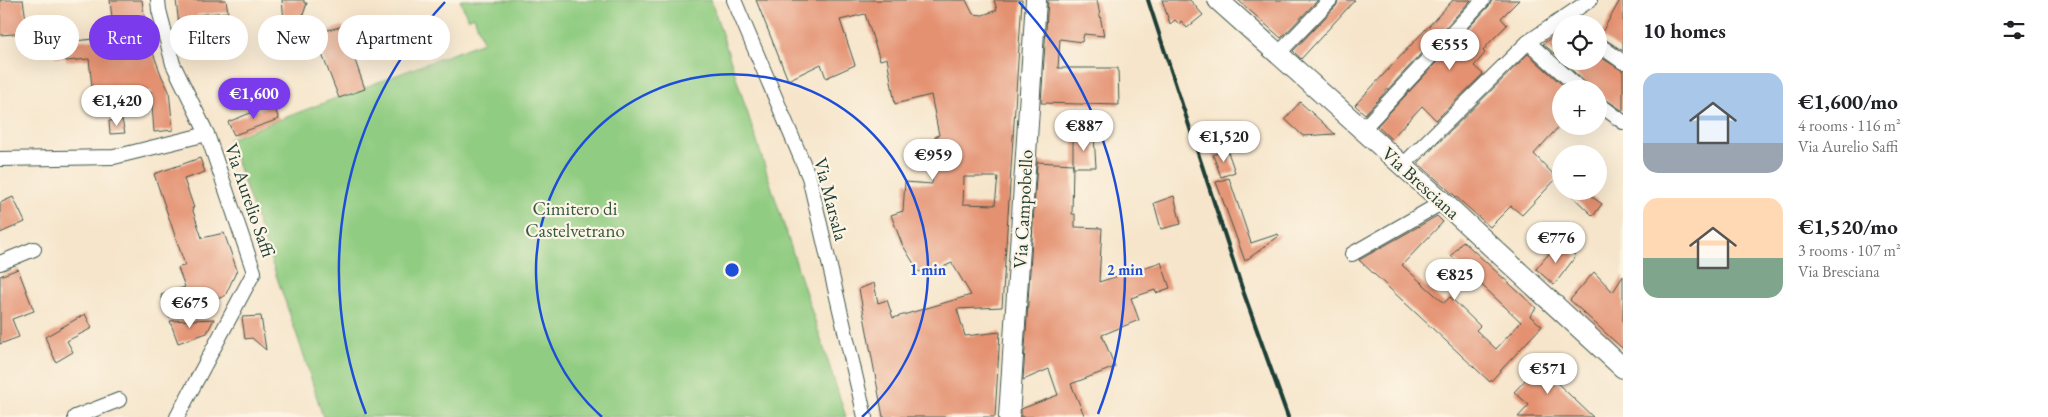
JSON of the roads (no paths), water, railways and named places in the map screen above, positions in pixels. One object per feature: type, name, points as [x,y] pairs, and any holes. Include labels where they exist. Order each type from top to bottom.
[{"type":"main road","name":"Via Campobello","points":[[1009,417],[1036,0]]},
{"type":"main road","name":"Via Bresciana","points":[[1224,2],[1278,54],[1443,202],[1623,368]]},
{"type":"street","name":"Via Aurelio Saffi","points":[[158,0],[173,64],[207,134],[254,272],[177,417]]},
{"type":"street","name":"Via Marsala","points":[[734,0],[810,177],[865,417]]},
{"type":"street","points":[[1278,54],[1330,0]]},
{"type":"street","points":[[1362,130],[1483,0]]},
{"type":"street","points":[[1574,15],[1590,0]]},
{"type":"street","points":[[1402,166],[1528,42],[1552,29]]},
{"type":"street","points":[[1528,42],[1570,80]]},
{"type":"street","points":[[1607,51],[1623,62]]},
{"type":"street","points":[[1607,110],[1623,122]]},
{"type":"street","points":[[0,159],[114,157],[207,134]]},
{"type":"street","points":[[1352,254],[1443,202]]},
{"type":"street","points":[[0,263],[34,249]]},
{"type":"street","points":[[75,417],[119,400]]},
{"type":"railway","points":[[1148,0],[1242,288],[1288,417]]},
{"type":"park label","name":"Cimitero di Castelvetrano","points":[[575,219]]}]
